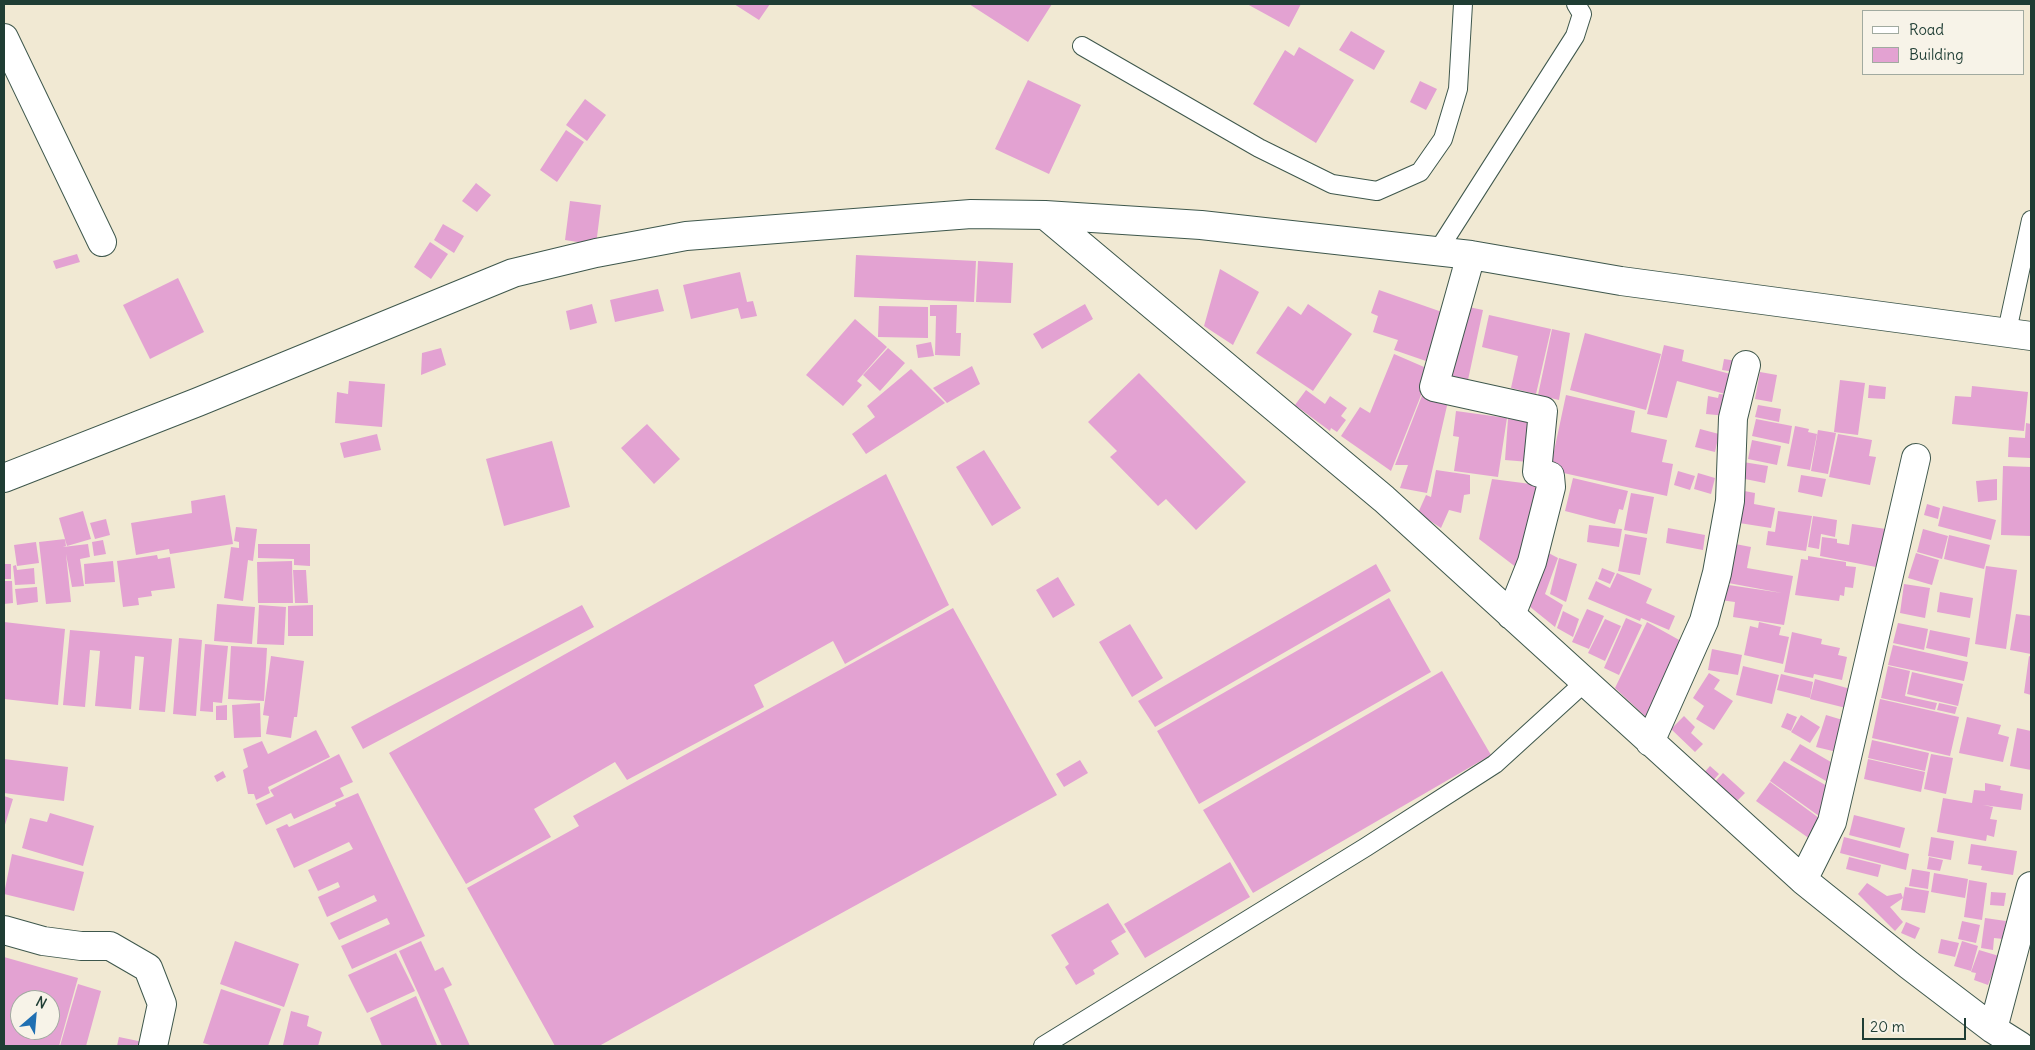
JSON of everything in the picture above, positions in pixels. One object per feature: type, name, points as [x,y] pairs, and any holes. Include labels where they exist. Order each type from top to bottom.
[{"type":"street","points":[[4,38],[102,242]]},
{"type":"street","points":[[4,478],[522,271],[596,253],[686,236],[971,214],[1045,215],[1201,225],[1471,255],[1622,281],[2019,333]]},
{"type":"street","points":[[1045,215],[1384,499],[1802,880],[1993,1030],[2020,1046]]},
{"type":"street","points":[[1471,255],[1434,387],[1543,411],[1537,472],[1550,476],[1551,487],[1532,562],[1511,615]]},
{"type":"street","points":[[1650,742],[1704,621],[1717,574],[1730,501],[1733,418],[1746,365]]},
{"type":"street","points":[[1802,880],[1832,822],[1916,458]]},
{"type":"street","points":[[1993,1030],[2031,886]]},
{"type":"street","points":[[4,930],[43,941],[81,946],[110,946],[148,968],[162,1004],[153,1046]]},
{"type":"lane","points":[[1082,46],[1259,148],[1332,184],[1377,191],[1420,172],[1443,139],[1458,89],[1462,4]]},
{"type":"lane","points":[[1437,252],[1575,36],[1582,14],[1576,4]]},
{"type":"lane","points":[[2019,333],[2031,220]]},
{"type":"lane","points":[[1043,1046],[1366,847],[1495,764],[1585,682]]},
{"type":"building","points":[[734,4],[770,4],[759,20]]},
{"type":"building","points":[[969,4],[1052,4],[1028,42]]},
{"type":"building","points":[[1247,4],[1301,4],[1289,27]]},
{"type":"building","points":[[1351,31],[1385,51],[1374,70],[1339,50]]},
{"type":"building","points":[[1299,47],[1354,80],[1316,143],[1253,104],[1285,50],[1294,56]]},
{"type":"building","points":[[1028,80],[1081,105],[1049,174],[995,149]]},
{"type":"building","points":[[1420,81],[1437,89],[1426,110],[1410,102]]},
{"type":"building","points":[[585,99],[606,115],[587,141],[566,125]]},
{"type":"building","points":[[566,130],[584,142],[557,182],[540,170]]},
{"type":"building","points":[[476,183],[491,195],[477,212],[462,201]]},
{"type":"building","points":[[570,201],[601,205],[596,245],[565,240]]},
{"type":"building","points":[[443,224],[464,236],[454,253],[434,240]]},
{"type":"building","points":[[430,242],[448,254],[431,279],[414,267]]},
{"type":"building","points":[[77,254],[80,262],[56,269],[53,261]]},
{"type":"building","points":[[856,255],[976,261],[974,302],[854,297]]},
{"type":"building","points":[[978,261],[1013,263],[1011,303],[976,302]]},
{"type":"building","points":[[1220,269],[1259,292],[1233,345],[1204,326]]},
{"type":"building","points":[[740,272],[747,302],[753,301],[757,316],[741,319],[738,308],[691,319],[683,285]]},
{"type":"building","points":[[178,278],[204,332],[150,359],[123,305]]},
{"type":"building","points":[[658,289],[664,311],[615,322],[610,300]]},
{"type":"building","points":[[1379,290],[1442,312],[1426,361],[1394,350],[1398,340],[1373,332],[1378,316],[1371,313]]},
{"type":"building","points":[[592,304],[597,323],[570,330],[566,311]]},
{"type":"building","points":[[1085,304],[1093,319],[1042,349],[1033,334]]},
{"type":"building","points":[[1308,304],[1352,334],[1313,391],[1256,353],[1288,306],[1301,315]]},
{"type":"building","points":[[930,305],[957,305],[956,333],[961,333],[960,356],[935,355],[936,316],[930,316]]},
{"type":"building","points":[[879,306],[928,307],[928,338],[878,337]]},
{"type":"building","points":[[1464,306],[1483,310],[1468,380],[1449,375]]},
{"type":"building","points":[[1489,315],[1551,329],[1536,394],[1511,388],[1518,356],[1482,347]]},
{"type":"building","points":[[855,319],[887,347],[857,381],[862,385],[843,406],[806,375]]},
{"type":"building","points":[[1552,329],[1570,333],[1559,400],[1538,395]]},
{"type":"building","points":[[1585,333],[1661,354],[1646,410],[1570,390]]},
{"type":"building","points":[[931,342],[934,356],[918,358],[916,345]]},
{"type":"building","points":[[1664,345],[1684,350],[1682,361],[1734,375],[1729,395],[1677,381],[1667,418],[1647,414]]},
{"type":"building","points":[[441,348],[446,365],[421,375],[422,353]]},
{"type":"building","points":[[888,348],[905,363],[880,391],[863,375]]},
{"type":"building","points":[[1394,354],[1431,370],[1391,471],[1341,436],[1360,407],[1370,413]]},
{"type":"building","points":[[1724,359],[1737,361],[1735,372],[1722,370]]},
{"type":"building","points":[[972,366],[980,384],[947,403],[933,388]]},
{"type":"building","points":[[911,369],[945,403],[866,454],[852,434],[875,417],[867,406]]},
{"type":"building","points":[[1760,372],[1777,375],[1772,402],[1755,399]]},
{"type":"building","points":[[1139,373],[1246,482],[1196,530],[1166,499],[1158,506],[1110,457],[1117,451],[1088,422]]},
{"type":"building","points":[[1840,380],[1865,383],[1858,435],[1834,432]]},
{"type":"building","points":[[349,381],[385,384],[382,427],[335,423],[337,392],[348,394]]},
{"type":"building","points":[[1869,385],[1886,387],[1885,399],[1868,398]]},
{"type":"building","points":[[1972,386],[2028,392],[2024,431],[1952,424],[1955,396],[1971,397]]},
{"type":"building","points":[[1306,390],[1325,404],[1330,396],[1347,408],[1341,416],[1346,420],[1337,432],[1331,428],[1330,431],[1295,405]]},
{"type":"building","points":[[1423,393],[1449,397],[1427,493],[1400,488],[1408,465],[1395,465]]},
{"type":"building","points":[[1719,394],[1729,395],[1727,416],[1706,414],[1708,396],[1718,398]]},
{"type":"building","points":[[1566,395],[1635,411],[1631,432],[1667,440],[1662,462],[1673,464],[1667,496],[1550,470]]},
{"type":"building","points":[[1758,405],[1781,409],[1779,422],[1755,417]]},
{"type":"building","points":[[1456,411],[1507,418],[1498,477],[1454,471],[1459,437],[1453,436]]},
{"type":"building","points":[[1508,419],[1532,421],[1529,462],[1505,460]]},
{"type":"building","points":[[1756,419],[1792,426],[1789,444],[1752,436]]},
{"type":"building","points":[[2026,423],[2031,424],[2031,458],[2008,457],[2009,437],[2025,438]]},
{"type":"building","points":[[647,424],[680,459],[654,484],[621,448]]},
{"type":"building","points":[[1795,426],[1809,429],[1808,432],[1817,434],[1810,470],[1787,466]]},
{"type":"building","points":[[1700,429],[1719,434],[1715,452],[1695,447]]},
{"type":"building","points":[[1818,430],[1836,433],[1828,474],[1811,471]]},
{"type":"building","points":[[377,434],[381,450],[344,458],[340,443]]},
{"type":"building","points":[[1838,434],[1872,440],[1869,456],[1876,457],[1870,485],[1829,477]]},
{"type":"building","points":[[1752,440],[1781,446],[1777,465],[1748,459]]},
{"type":"building","points":[[552,441],[570,507],[504,526],[486,459]]},
{"type":"building","points":[[984,450],[1021,508],[992,526],[956,467]]},
{"type":"building","points":[[1743,462],[1768,466],[1765,483],[1740,478]]},
{"type":"building","points":[[2003,466],[2031,467],[2031,536],[2001,535]]},
{"type":"building","points":[[1436,470],[1470,475],[1470,494],[1464,495],[1461,513],[1449,510],[1441,528],[1418,513],[1426,495],[1431,497]]},
{"type":"building","points":[[1678,471],[1695,476],[1690,490],[1674,485]]},
{"type":"building","points":[[1698,473],[1715,478],[1711,494],[1694,489]]},
{"type":"building","points":[[886,474],[949,605],[845,664],[833,641],[754,685],[764,707],[627,780],[615,762],[534,809],[551,837],[466,884],[389,753]]},
{"type":"building","points":[[1801,475],[1826,479],[1822,497],[1798,492]]},
{"type":"building","points":[[1573,478],[1628,491],[1623,510],[1619,509],[1615,524],[1565,511]]},
{"type":"building","points":[[1492,479],[1546,486],[1525,574],[1479,539]]},
{"type":"building","points":[[1997,479],[1997,500],[1978,502],[1976,481]]},
{"type":"building","points":[[1739,490],[1755,493],[1754,504],[1775,508],[1771,528],[1733,522]]},
{"type":"building","points":[[1631,493],[1654,497],[1647,534],[1624,530]]},
{"type":"building","points":[[225,495],[233,544],[170,554],[169,549],[136,555],[131,523],[192,513],[191,501]]},
{"type":"building","points":[[1927,504],[1940,508],[1938,519],[1924,515]]},
{"type":"building","points":[[1943,506],[1996,520],[1991,540],[1938,526]]},
{"type":"building","points":[[83,511],[91,539],[67,546],[59,518]]},
{"type":"building","points":[[1778,511],[1812,516],[1806,551],[1766,545],[1768,531],[1775,532]]},
{"type":"building","points":[[1813,516],[1837,520],[1835,537],[1821,534],[1819,549],[1808,547]]},
{"type":"building","points":[[106,519],[110,535],[95,539],[90,523]]},
{"type":"building","points":[[1852,524],[1886,529],[1881,568],[1820,556],[1822,537],[1837,539],[1837,543],[1849,545]]},
{"type":"building","points":[[1589,525],[1622,529],[1619,547],[1587,542]]},
{"type":"building","points":[[236,527],[257,529],[253,561],[248,560],[243,601],[224,598],[231,547],[239,548],[239,542],[234,541]]},
{"type":"building","points":[[1668,528],[1705,535],[1703,550],[1666,543]]},
{"type":"building","points":[[1923,529],[1948,536],[1942,559],[1917,552]]},
{"type":"building","points":[[1625,534],[1647,538],[1640,575],[1618,571]]},
{"type":"building","points":[[1949,535],[1990,545],[1984,569],[1944,559]]},
{"type":"building","points":[[65,539],[66,546],[63,547],[88,544],[90,557],[80,559],[84,586],[72,587],[66,554],[71,602],[46,604],[39,542]]},
{"type":"building","points":[[103,540],[106,554],[94,556],[92,542]]},
{"type":"building","points":[[36,542],[39,563],[17,566],[14,545]]},
{"type":"building","points":[[1730,543],[1751,547],[1747,568],[1793,576],[1784,625],[1733,617],[1735,602],[1720,600],[1722,584],[1782,593],[1723,582]]},
{"type":"building","points":[[258,544],[310,544],[310,566],[294,565],[294,559],[258,558]]},
{"type":"building","points":[[1541,549],[1558,558],[1545,594],[1563,605],[1555,627],[1529,606]]},
{"type":"building","points":[[1916,553],[1939,560],[1932,585],[1908,578]]},
{"type":"building","points":[[157,555],[158,559],[170,557],[175,588],[151,591],[152,596],[138,598],[139,605],[123,607],[117,561]]},
{"type":"building","points":[[1808,556],[1846,562],[1846,566],[1856,567],[1853,588],[1845,587],[1844,596],[1840,595],[1839,601],[1795,595],[1801,559],[1808,560]]},
{"type":"building","points":[[1559,558],[1577,564],[1566,602],[1550,594]]},
{"type":"building","points":[[113,561],[115,582],[85,584],[84,564]]},
{"type":"building","points":[[292,561],[293,603],[258,603],[257,562]]},
{"type":"building","points":[[4,564],[11,564],[11,579],[4,579]]},
{"type":"building","points":[[1376,564],[1391,591],[1155,727],[1138,701]]},
{"type":"building","points":[[16,565],[17,570],[34,568],[35,584],[15,585],[13,566]]},
{"type":"building","points":[[1986,566],[2017,570],[2006,649],[1975,644]]},
{"type":"building","points":[[1602,568],[1615,573],[1610,584],[1598,579]]},
{"type":"building","points":[[293,570],[306,570],[308,603],[295,603]]},
{"type":"building","points":[[1617,573],[1652,589],[1646,603],[1675,616],[1669,630],[1641,618],[1640,621],[1588,599],[1596,581],[1610,588]]},
{"type":"building","points":[[1058,577],[1075,605],[1053,618],[1036,590]]},
{"type":"building","points":[[4,581],[12,581],[13,603],[4,604]]},
{"type":"building","points":[[1904,584],[1930,588],[1925,618],[1900,613]]},
{"type":"building","points":[[37,587],[38,602],[17,605],[15,589]]},
{"type":"building","points":[[1940,592],[1973,598],[1970,618],[1937,612]]},
{"type":"building","points":[[1389,598],[1431,672],[1199,804],[1157,731]]},
{"type":"building","points":[[217,604],[255,607],[252,644],[214,641]]},
{"type":"building","points":[[259,605],[286,607],[284,645],[257,644]]},
{"type":"building","points":[[313,605],[313,636],[288,636],[288,606]]},
{"type":"building","points":[[582,605],[594,627],[363,749],[351,727]]},
{"type":"building","points":[[953,608],[1057,795],[599,1046],[555,1046],[467,888],[579,826],[573,816]]},
{"type":"building","points":[[1587,609],[1604,616],[1589,649],[1572,642]]},
{"type":"building","points":[[1563,611],[1579,619],[1573,637],[1557,628]]},
{"type":"building","points":[[2016,614],[2031,616],[2031,654],[2010,650]]},
{"type":"building","points":[[1626,618],[1642,625],[1619,675],[1604,668]]},
{"type":"building","points":[[1605,619],[1621,626],[1605,661],[1588,653]]},
{"type":"building","points":[[4,622],[65,629],[58,705],[4,699]]},
{"type":"building","points":[[1647,622],[1681,641],[1648,719],[1615,688]]},
{"type":"building","points":[[1759,622],[1781,627],[1779,635],[1789,637],[1783,664],[1744,655],[1750,626],[1758,628]]},
{"type":"building","points":[[1898,623],[1928,629],[1924,650],[1893,643]]},
{"type":"building","points":[[1130,624],[1163,678],[1132,697],[1099,642]]},
{"type":"building","points":[[70,630],[172,639],[165,712],[139,710],[144,657],[135,656],[131,709],[95,706],[100,651],[90,650],[85,707],[63,705]]},
{"type":"building","points":[[1930,630],[1970,638],[1967,657],[1926,648]]},
{"type":"building","points":[[1792,632],[1822,639],[1821,644],[1840,648],[1838,655],[1847,657],[1842,680],[1814,674],[1813,678],[1784,672]]},
{"type":"building","points":[[179,638],[202,640],[196,716],[173,714]]},
{"type":"building","points":[[205,644],[228,646],[222,703],[213,702],[213,712],[200,711]]},
{"type":"building","points":[[1893,645],[1968,662],[1964,681],[1888,665]]},
{"type":"building","points":[[231,646],[267,648],[264,701],[228,699]]},
{"type":"building","points":[[1712,649],[1742,655],[1738,675],[1708,670]]},
{"type":"building","points":[[271,656],[304,661],[297,717],[294,717],[291,738],[266,734],[269,716],[263,715]]},
{"type":"building","points":[[2029,656],[2031,657],[2031,695],[2024,693]]},
{"type":"building","points":[[1743,666],[1779,675],[1772,704],[1736,695]]},
{"type":"building","points":[[1888,666],[1910,671],[1905,696],[1937,703],[1935,710],[1881,698]]},
{"type":"building","points":[[1442,671],[1491,755],[1253,893],[1203,810]]},
{"type":"building","points":[[1912,672],[1963,684],[1958,706],[1907,694]]},
{"type":"building","points":[[1709,673],[1720,680],[1714,689],[1733,701],[1714,730],[1696,719],[1704,706],[1693,698]]},
{"type":"building","points":[[1781,674],[1813,682],[1810,698],[1777,690]]},
{"type":"building","points":[[1815,679],[1854,690],[1850,709],[1810,699]]},
{"type":"building","points":[[1880,699],[1959,717],[1950,756],[1872,738]]},
{"type":"building","points":[[260,703],[261,737],[234,738],[232,705]]},
{"type":"building","points":[[1939,703],[1957,707],[1955,714],[1937,710]]},
{"type":"building","points":[[227,705],[227,720],[216,720],[216,706]]},
{"type":"building","points":[[1787,713],[1797,717],[1791,731],[1781,727]]},
{"type":"building","points":[[1801,715],[1820,727],[1810,743],[1791,732]]},
{"type":"building","points":[[1826,715],[1846,721],[1837,752],[1816,747]]},
{"type":"building","points":[[1684,716],[1695,727],[1691,733],[1703,744],[1695,752],[1671,729]]},
{"type":"building","points":[[1967,717],[2001,725],[1998,734],[2009,737],[2003,762],[1959,753]]},
{"type":"building","points":[[2017,728],[2031,731],[2031,770],[2010,766]]},
{"type":"building","points":[[316,730],[330,757],[268,787],[270,793],[256,800],[254,794],[248,794],[243,770],[248,767],[243,749],[262,741],[268,754]]},
{"type":"building","points":[[1872,740],[1929,753],[1925,771],[1868,758]]},
{"type":"building","points":[[1800,744],[1836,765],[1826,781],[1790,760]]},
{"type":"building","points":[[339,754],[353,782],[340,788],[344,796],[294,819],[291,813],[266,825],[256,804],[274,796],[270,790]]},
{"type":"building","points":[[1931,754],[1953,758],[1946,794],[1924,789]]},
{"type":"building","points":[[4,759],[68,767],[64,801],[4,793]]},
{"type":"building","points":[[1868,759],[1925,772],[1921,792],[1864,779]]},
{"type":"building","points":[[1080,760],[1088,773],[1064,787],[1056,774]]},
{"type":"building","points":[[1784,761],[1827,786],[1819,816],[1770,781]]},
{"type":"building","points":[[1710,766],[1719,774],[1710,784],[1701,776]]},
{"type":"building","points":[[223,771],[226,777],[217,782],[214,776]]},
{"type":"building","points":[[1723,773],[1745,793],[1732,806],[1711,786]]},
{"type":"building","points":[[1770,782],[1823,821],[1810,839],[1756,801]]},
{"type":"building","points":[[1985,783],[2001,786],[2000,790],[2023,794],[2021,810],[1983,805],[1993,807],[1990,819],[1997,820],[1994,837],[1987,835],[1986,841],[1937,832],[1943,798],[1972,803],[1974,790],[1985,791]]},
{"type":"building","points":[[358,793],[425,936],[352,969],[341,946],[390,924],[387,918],[339,940],[330,923],[377,901],[374,895],[327,917],[318,897],[340,887],[338,882],[318,891],[308,870],[353,849],[349,842],[294,868],[276,829],[287,824],[289,827],[336,806],[335,803]]},
{"type":"building","points":[[4,796],[13,799],[4,828]]},
{"type":"building","points":[[50,813],[94,826],[83,866],[22,848],[30,818],[47,822]]},
{"type":"building","points":[[1854,815],[1905,828],[1900,848],[1849,835]]},
{"type":"building","points":[[1844,837],[1909,854],[1906,870],[1840,853]]},
{"type":"building","points":[[1931,837],[1954,841],[1951,860],[1928,856]]},
{"type":"building","points":[[1971,844],[2017,851],[2013,875],[1981,870],[1982,866],[1968,864]]},
{"type":"building","points":[[12,854],[84,872],[74,911],[4,894]]},
{"type":"building","points":[[1849,857],[1881,865],[1878,877],[1846,869]]},
{"type":"building","points":[[1929,857],[1943,860],[1940,871],[1927,869]]},
{"type":"building","points":[[1230,862],[1250,897],[1145,958],[1124,924]]},
{"type":"building","points":[[1912,869],[1930,872],[1928,889],[1909,886]]},
{"type":"building","points":[[1934,873],[1968,879],[1965,898],[1931,892]]},
{"type":"building","points":[[1969,880],[1987,883],[1982,920],[1964,917]]},
{"type":"building","points":[[1867,883],[1887,896],[1901,893],[1903,898],[1890,907],[1903,922],[1895,931],[1858,894]]},
{"type":"building","points":[[1905,887],[1929,891],[1925,913],[1901,910]]},
{"type":"building","points":[[1991,892],[2006,893],[2004,906],[1990,905]]},
{"type":"building","points":[[1108,903],[1126,932],[1111,941],[1119,954],[1093,970],[1095,974],[1076,985],[1065,967],[1069,964],[1051,935]]},
{"type":"building","points":[[1985,918],[2006,921],[2003,939],[1994,938],[1993,950],[1981,948]]},
{"type":"building","points":[[1962,921],[1980,925],[1976,943],[1958,939]]},
{"type":"building","points":[[1906,922],[1920,928],[1915,939],[1901,933]]},
{"type":"building","points":[[1941,939],[1959,943],[1955,957],[1938,953]]},
{"type":"building","points":[[235,941],[299,964],[284,1007],[220,984]]},
{"type":"building","points":[[421,941],[435,971],[443,967],[452,985],[444,989],[470,1046],[442,1046],[399,951]]},
{"type":"building","points":[[1962,941],[1978,946],[1971,971],[1954,966]]},
{"type":"building","points":[[1979,950],[1999,956],[1988,985],[1974,980],[1976,973],[1971,972]]},
{"type":"building","points":[[396,953],[415,991],[367,1013],[348,975]]},
{"type":"building","points":[[4,957],[78,978],[59,1046],[4,1046]]},
{"type":"building","points":[[78,984],[101,991],[86,1046],[60,1046]]},
{"type":"building","points":[[221,989],[281,1009],[268,1046],[214,1046],[203,1043]]},
{"type":"building","points":[[416,996],[437,1045],[382,1046],[370,1018]]},
{"type":"building","points":[[291,1011],[309,1016],[307,1026],[322,1032],[318,1046],[283,1045]]},
{"type":"building","points":[[119,1037],[143,1042],[142,1046],[117,1046]]}]
